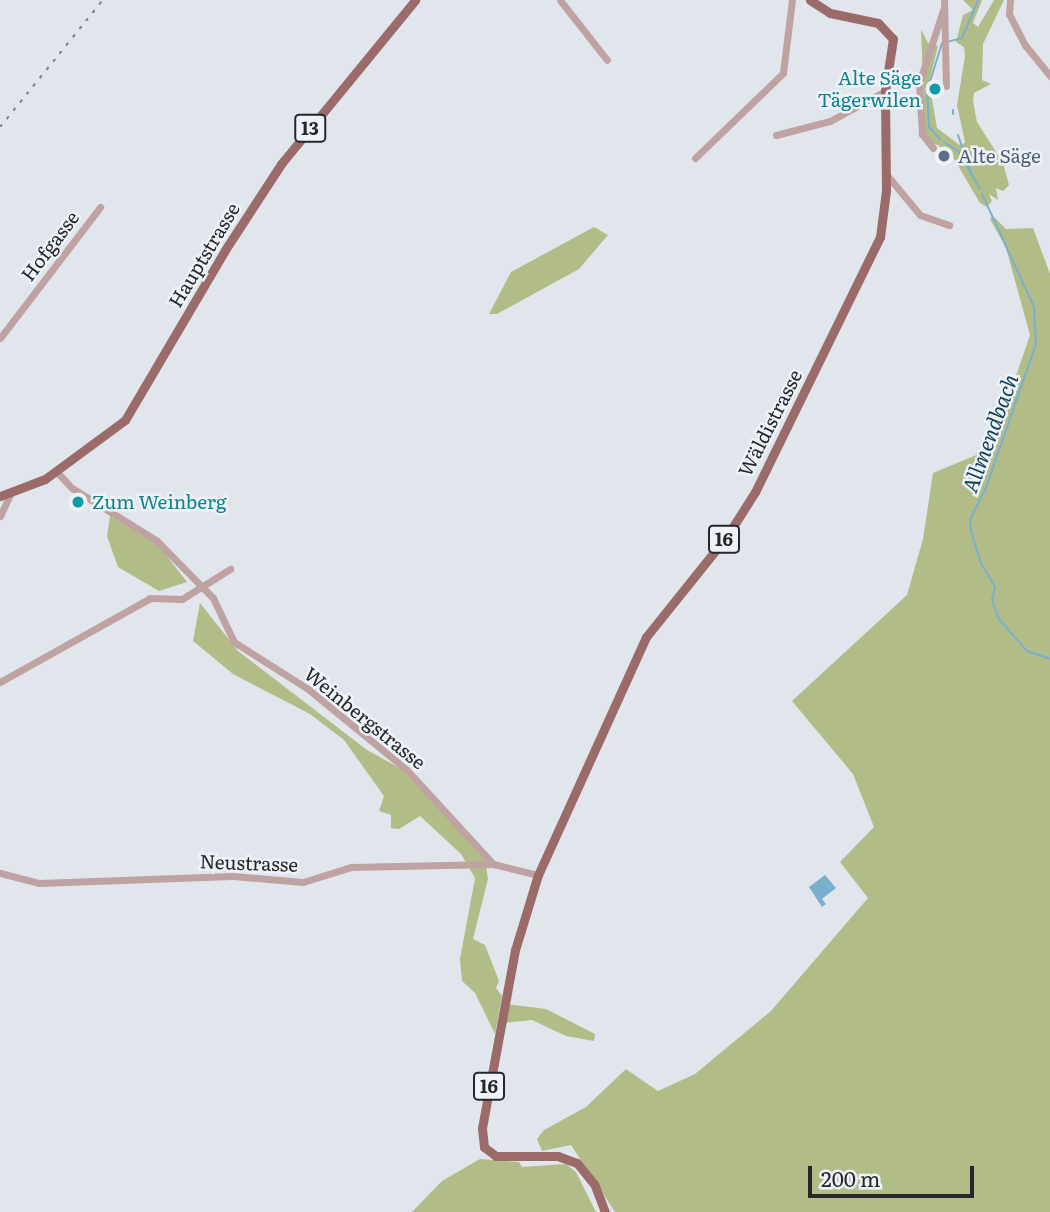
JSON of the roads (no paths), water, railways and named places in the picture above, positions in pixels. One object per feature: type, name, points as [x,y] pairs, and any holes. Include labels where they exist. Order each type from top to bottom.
[{"type":"main road","name":"Hauptstrasse","points":[[0,496],[56,471],[111,432],[135,407],[225,250],[281,164],[415,0]]},
{"type":"main road","name":"Wäldistrasse","points":[[538,875],[646,637],[745,509],[869,265],[884,216],[885,91],[894,45],[887,29],[872,21],[830,13],[810,0]]},
{"type":"main road","name":"16","points":[[538,875],[515,950],[482,1142],[496,1156],[558,1156],[577,1163],[594,1184],[605,1212]]},
{"type":"street","points":[[560,0],[607,60]]},
{"type":"street","points":[[695,158],[783,73],[792,0]]},
{"type":"street","points":[[944,0],[946,86]]},
{"type":"street","points":[[1010,0],[1009,14],[1025,45],[1050,76]]},
{"type":"street","points":[[933,148],[922,134],[919,83],[943,9]]},
{"type":"street","points":[[776,135],[830,121],[885,91]]},
{"type":"street","points":[[886,174],[919,215],[949,225]]},
{"type":"street","name":"Hofgasse","points":[[0,338],[100,207]]},
{"type":"street","name":"Weinbergstrasse","points":[[56,471],[78,492],[157,541],[215,602],[234,642],[308,689],[407,770],[490,864]]},
{"type":"street","points":[[0,516],[12,492]]},
{"type":"street","points":[[0,682],[150,598],[182,599],[230,569]]},
{"type":"street","name":"Neustrasse","points":[[0,873],[39,883],[233,876],[303,882],[351,867],[490,864],[538,875]]},
{"type":"water","points":[[825,875],[836,888],[822,899],[826,904],[822,907],[809,887]]},
{"type":"waterway","name":"Allmendbach","points":[[947,42],[962,38],[978,0]]},
{"type":"waterway","name":"Allmendbach","points":[[940,139],[929,127],[927,91],[942,43]]},
{"type":"waterway","name":"Allmendbach","points":[[958,135],[972,176]]},
{"type":"waterway","name":"Allmendbach","points":[[944,142],[958,151],[980,189]]},
{"type":"waterway","name":"Allmendbach","points":[[982,194],[1034,307],[1036,344],[987,485],[970,520],[971,531],[980,561],[995,587],[992,600],[999,619],[1027,651],[1050,659]]},
{"type":"railway","points":[[0,127],[103,0]]},
{"type":"place","name":"Alte Säge Tägerwilen","points":[[935,89]]},
{"type":"place","name":"Alte Säge","points":[[944,156]]},
{"type":"place","name":"Zum Weinberg","points":[[78,502]]}]
